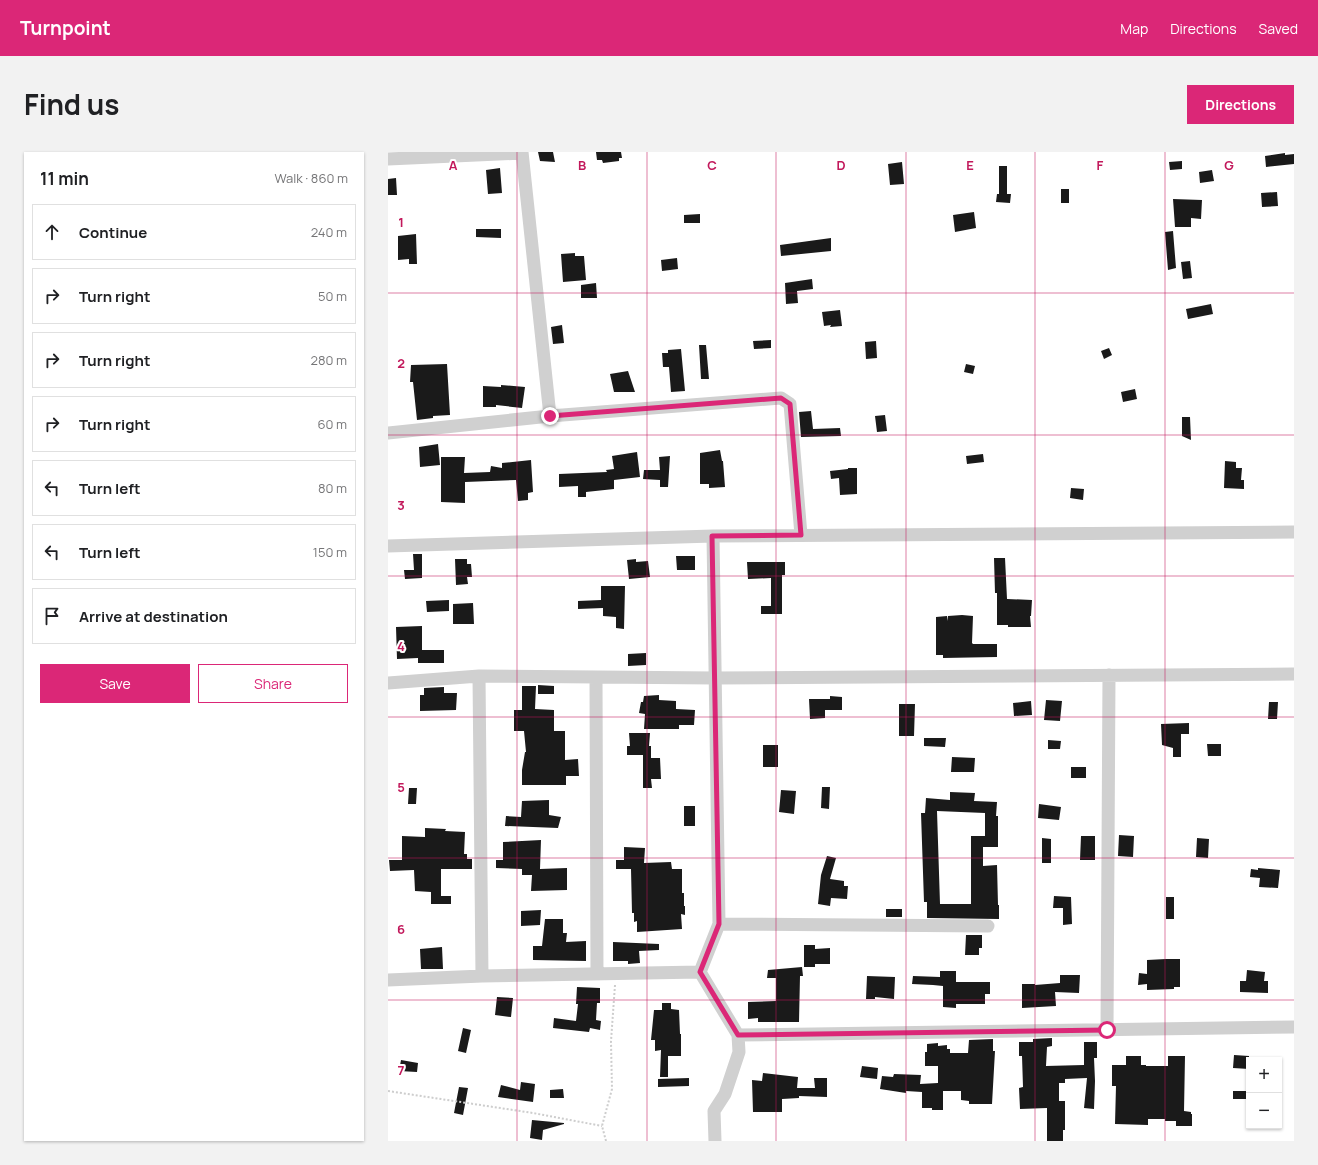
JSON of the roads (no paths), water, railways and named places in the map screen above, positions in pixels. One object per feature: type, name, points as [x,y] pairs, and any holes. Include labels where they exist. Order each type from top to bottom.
[{"type":"street","points":[[388,159],[522,153],[550,416]]},
{"type":"street","points":[[388,433],[550,416],[781,398],[790,404],[801,535]]},
{"type":"street","points":[[388,546],[712,536],[1294,532]]},
{"type":"street","points":[[700,972],[719,924],[712,536]]},
{"type":"street","points":[[388,683],[479,676],[715,678],[1294,674]]},
{"type":"street","points":[[1107,1030],[1109,675]]},
{"type":"street","points":[[479,676],[482,976]]},
{"type":"street","points":[[596,677],[597,974]]},
{"type":"street","points":[[719,924],[988,926]]},
{"type":"street","points":[[388,980],[482,976],[700,972]]},
{"type":"street","points":[[700,972],[738,1035],[739,1052],[737,1059],[725,1094],[714,1111],[715,1141]]},
{"type":"street","points":[[738,1035],[1294,1028]]}]
